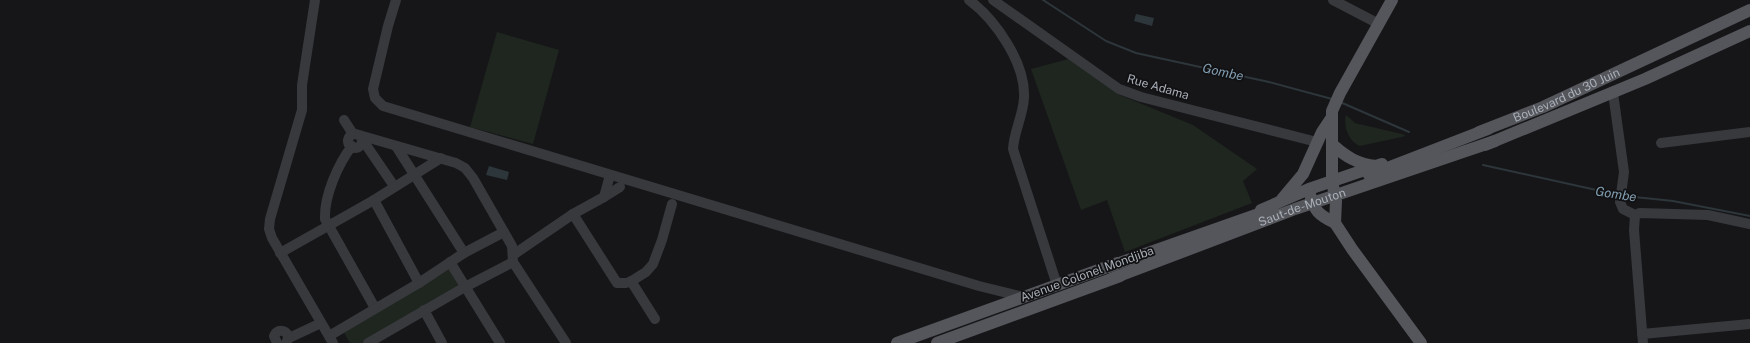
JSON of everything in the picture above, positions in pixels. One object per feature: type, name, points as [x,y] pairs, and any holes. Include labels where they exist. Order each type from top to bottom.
[{"type":"main road","points":[[1277,204],[1303,174],[1316,142],[1332,114],[1340,93],[1392,0]]},
{"type":"main road","name":"Boulevard du 30 Juin","points":[[1332,181],[1488,129],[1543,107],[1750,10]]},
{"type":"main road","name":"Boulevard du 30 Juin","points":[[1314,208],[1383,185],[1495,141],[1613,93],[1750,31]]},
{"type":"main road","points":[[1332,114],[1332,181],[1336,201],[1335,223]]},
{"type":"main road","name":"Saut-de-Mouton","points":[[1108,267],[1369,175],[1488,129]]},
{"type":"main road","name":"Saut-de-Mouton","points":[[1112,279],[1295,209],[1495,141]]},
{"type":"main road","points":[[1333,145],[1350,159],[1377,166]]},
{"type":"main road","points":[[1303,174],[1314,208],[1320,214],[1335,223],[1352,249],[1421,343]]},
{"type":"main road","points":[[1350,175],[1356,194]]},
{"type":"main road","name":"Avenue Colonel Mondjiba","points":[[897,343],[1108,267],[1277,204],[1308,189],[1332,181]]},
{"type":"main road","points":[[1290,198],[1296,214]]},
{"type":"main road","name":"Avenue Colonel Mondjiba","points":[[937,343],[986,326],[1028,309],[1314,208]]},
{"type":"main road","points":[[1024,297],[1028,309]]},
{"type":"street","points":[[315,0],[302,86],[302,110],[270,219],[269,229],[280,253],[331,339],[375,308],[419,283],[464,253],[504,232]]},
{"type":"street","points":[[396,0],[386,32],[373,89],[375,98],[383,106],[979,286],[1024,297]]},
{"type":"street","points":[[969,0],[994,23],[1020,69],[1024,83],[1024,99],[1014,136],[1013,149],[1056,285]]},
{"type":"street","name":"Rue Adama","points":[[993,0],[1119,89],[1141,97],[1316,142]]},
{"type":"street","points":[[1333,0],[1379,24]]},
{"type":"street","points":[[1613,93],[1624,172],[1620,202],[1623,209],[1635,215]]},
{"type":"street","points":[[344,120],[358,136],[394,186]]},
{"type":"street","points":[[1661,143],[1750,132]]},
{"type":"street","points":[[375,308],[328,226],[325,219],[324,210],[340,165],[352,146],[348,140],[358,136],[441,158],[465,168],[473,178],[512,246],[513,258],[566,343]]},
{"type":"street","points":[[396,146],[464,253]]},
{"type":"street","points":[[280,253],[374,200],[394,186],[441,158]]},
{"type":"street","points":[[604,197],[610,175]]},
{"type":"street","points":[[368,343],[513,258],[573,214],[620,187]]},
{"type":"street","points":[[374,200],[419,283]]},
{"type":"street","points":[[573,214],[617,283],[626,283],[646,272],[653,264],[662,240],[672,204]]},
{"type":"street","points":[[1635,215],[1640,212],[1708,215],[1750,224]]},
{"type":"street","points":[[1635,215],[1634,230],[1642,339],[1750,324]]},
{"type":"street","points":[[450,262],[500,343]]},
{"type":"street","points":[[631,281],[655,320]]},
{"type":"street","points":[[424,310],[442,343]]},
{"type":"street","points":[[276,343],[274,336],[278,331],[284,331],[288,335],[288,340],[321,323]]},
{"type":"shaded area","points":[[1136,14],[1154,18],[1152,26],[1134,21]]},
{"type":"shaded area","points":[[497,32],[559,50],[533,144],[470,127]]},
{"type":"shaded area","points":[[1072,58],[1120,95],[1193,125],[1257,169],[1243,181],[1252,203],[1125,252],[1107,200],[1081,210],[1031,69]]},
{"type":"shaded area","points":[[1346,115],[1355,123],[1406,136],[1360,146],[1353,141],[1346,129]]},
{"type":"shaded area","points":[[489,166],[509,172],[507,180],[486,175]]},
{"type":"shaded area","points":[[449,269],[459,286],[363,343],[350,343],[343,331]]},
{"type":"waterway","name":"Gombe","points":[[1043,0],[1106,41],[1136,53],[1269,82],[1332,99]]},
{"type":"waterway","name":"Gombe","points":[[1340,102],[1409,132]]},
{"type":"waterway","name":"Gombe","points":[[1483,165],[1619,195]]},
{"type":"waterway","name":"Gombe","points":[[1625,196],[1673,201],[1750,216]]}]
